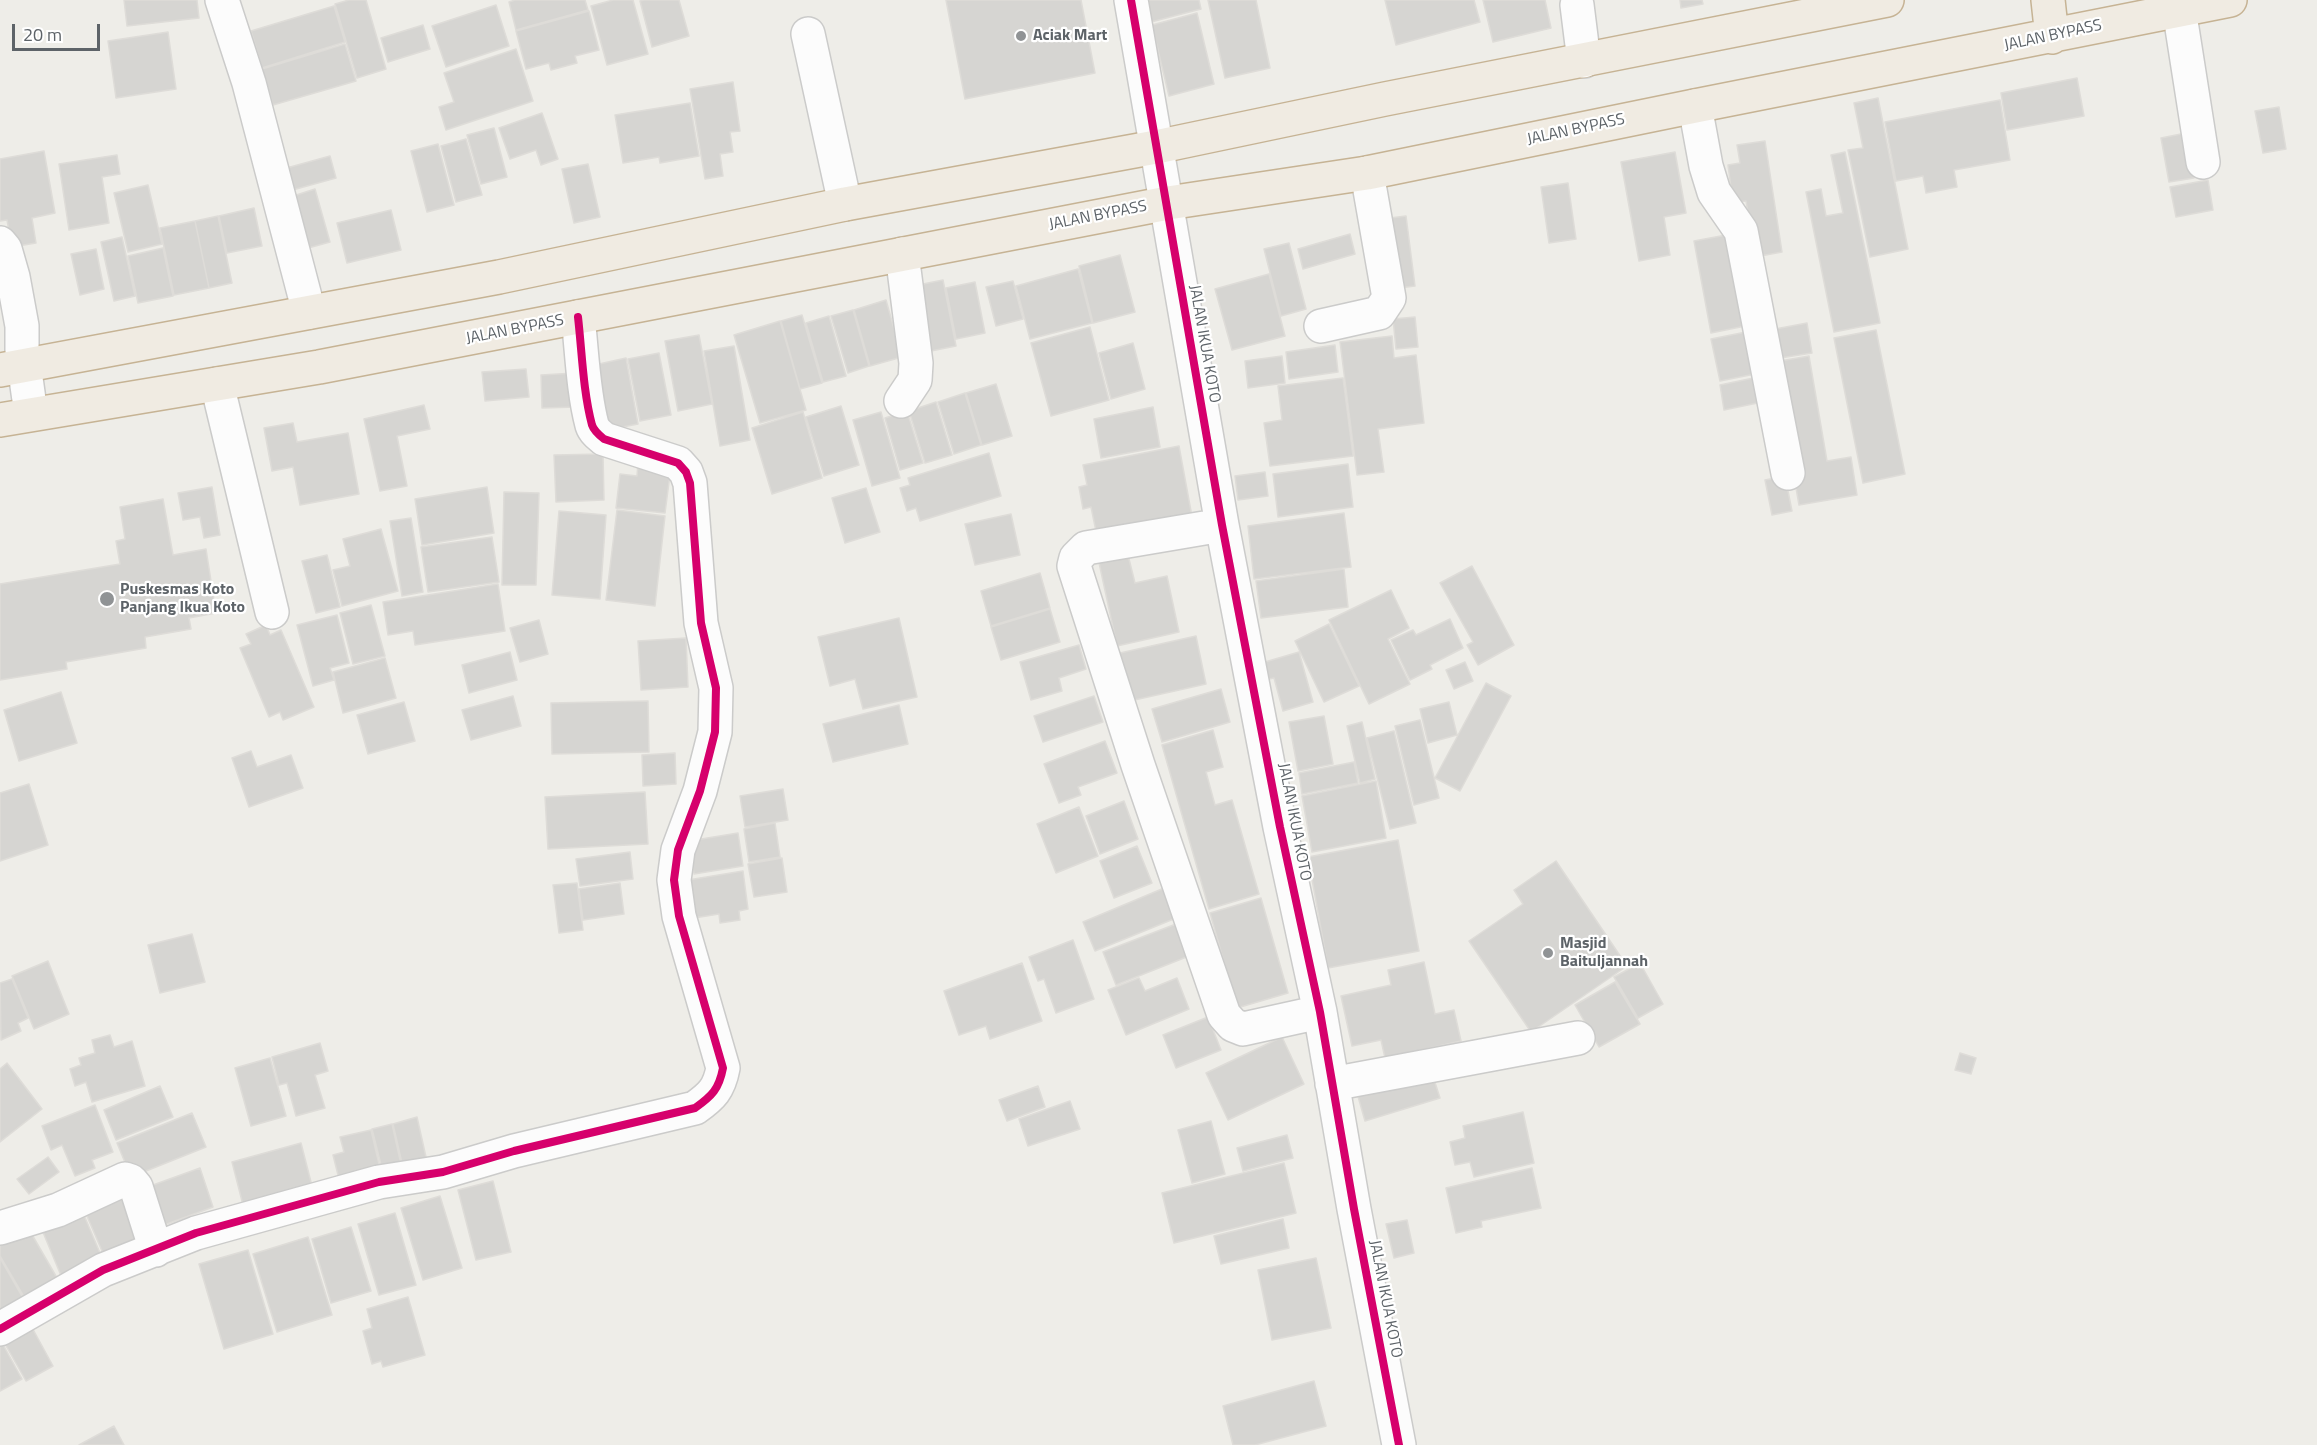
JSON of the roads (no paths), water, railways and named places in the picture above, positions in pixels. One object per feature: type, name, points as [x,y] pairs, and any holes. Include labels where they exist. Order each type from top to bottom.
[{"type":"highway","points":[[12,367],[434,290],[845,204],[1156,147],[1385,99],[1887,0]]},
{"type":"highway","points":[[2048,0],[2052,37]]},
{"type":"highway","name":"JALAN BYPASS","points":[[15,417],[319,367],[1168,203],[1367,173],[2230,0]]},
{"type":"street","points":[[222,0],[249,82],[309,312]]},
{"type":"street","name":"JALAN IKUA KOTO","points":[[1131,0],[1222,525],[1280,826],[1320,1012],[1399,1445]]},
{"type":"street","points":[[1577,4],[1584,61]]},
{"type":"street","points":[[2180,9],[2203,162]]},
{"type":"street","points":[[808,34],[845,204]]},
{"type":"street","points":[[1695,106],[1706,166],[1714,192],[1740,231],[1746,251],[1788,473]]},
{"type":"street","points":[[1321,326],[1379,313],[1389,298],[1367,173]]},
{"type":"street","points":[[0,243],[5,249],[13,277],[22,326],[12,367],[15,417]]},
{"type":"street","points":[[901,401],[915,380],[916,363],[902,254]]},
{"type":"street","points":[[0,1329],[103,1270],[196,1233],[379,1182],[443,1172],[514,1151],[695,1108],[708,1099],[720,1085],[723,1068],[679,916],[674,880],[678,850],[700,791],[715,732],[716,688],[701,623],[690,483],[686,472],[678,463],[604,439],[597,433],[593,426],[587,394],[578,317]]},
{"type":"street","points":[[216,384],[272,612]]},
{"type":"street","points":[[1222,525],[1086,548],[1076,558],[1074,566],[1137,765],[1224,1015],[1233,1025],[1243,1029],[1320,1012]]},
{"type":"street","points":[[1332,1083],[1578,1038]]},
{"type":"street","points":[[0,1228],[58,1210],[124,1179],[131,1181],[136,1187],[156,1250]]},
{"type":"place","name":"Aciak Mart","points":[[1021,36]]},
{"type":"place","name":"Puskesmas Koto Panjang Ikua Koto","points":[[107,599]]},
{"type":"place","name":"Masjid Baituljannah","points":[[1548,953]]}]
